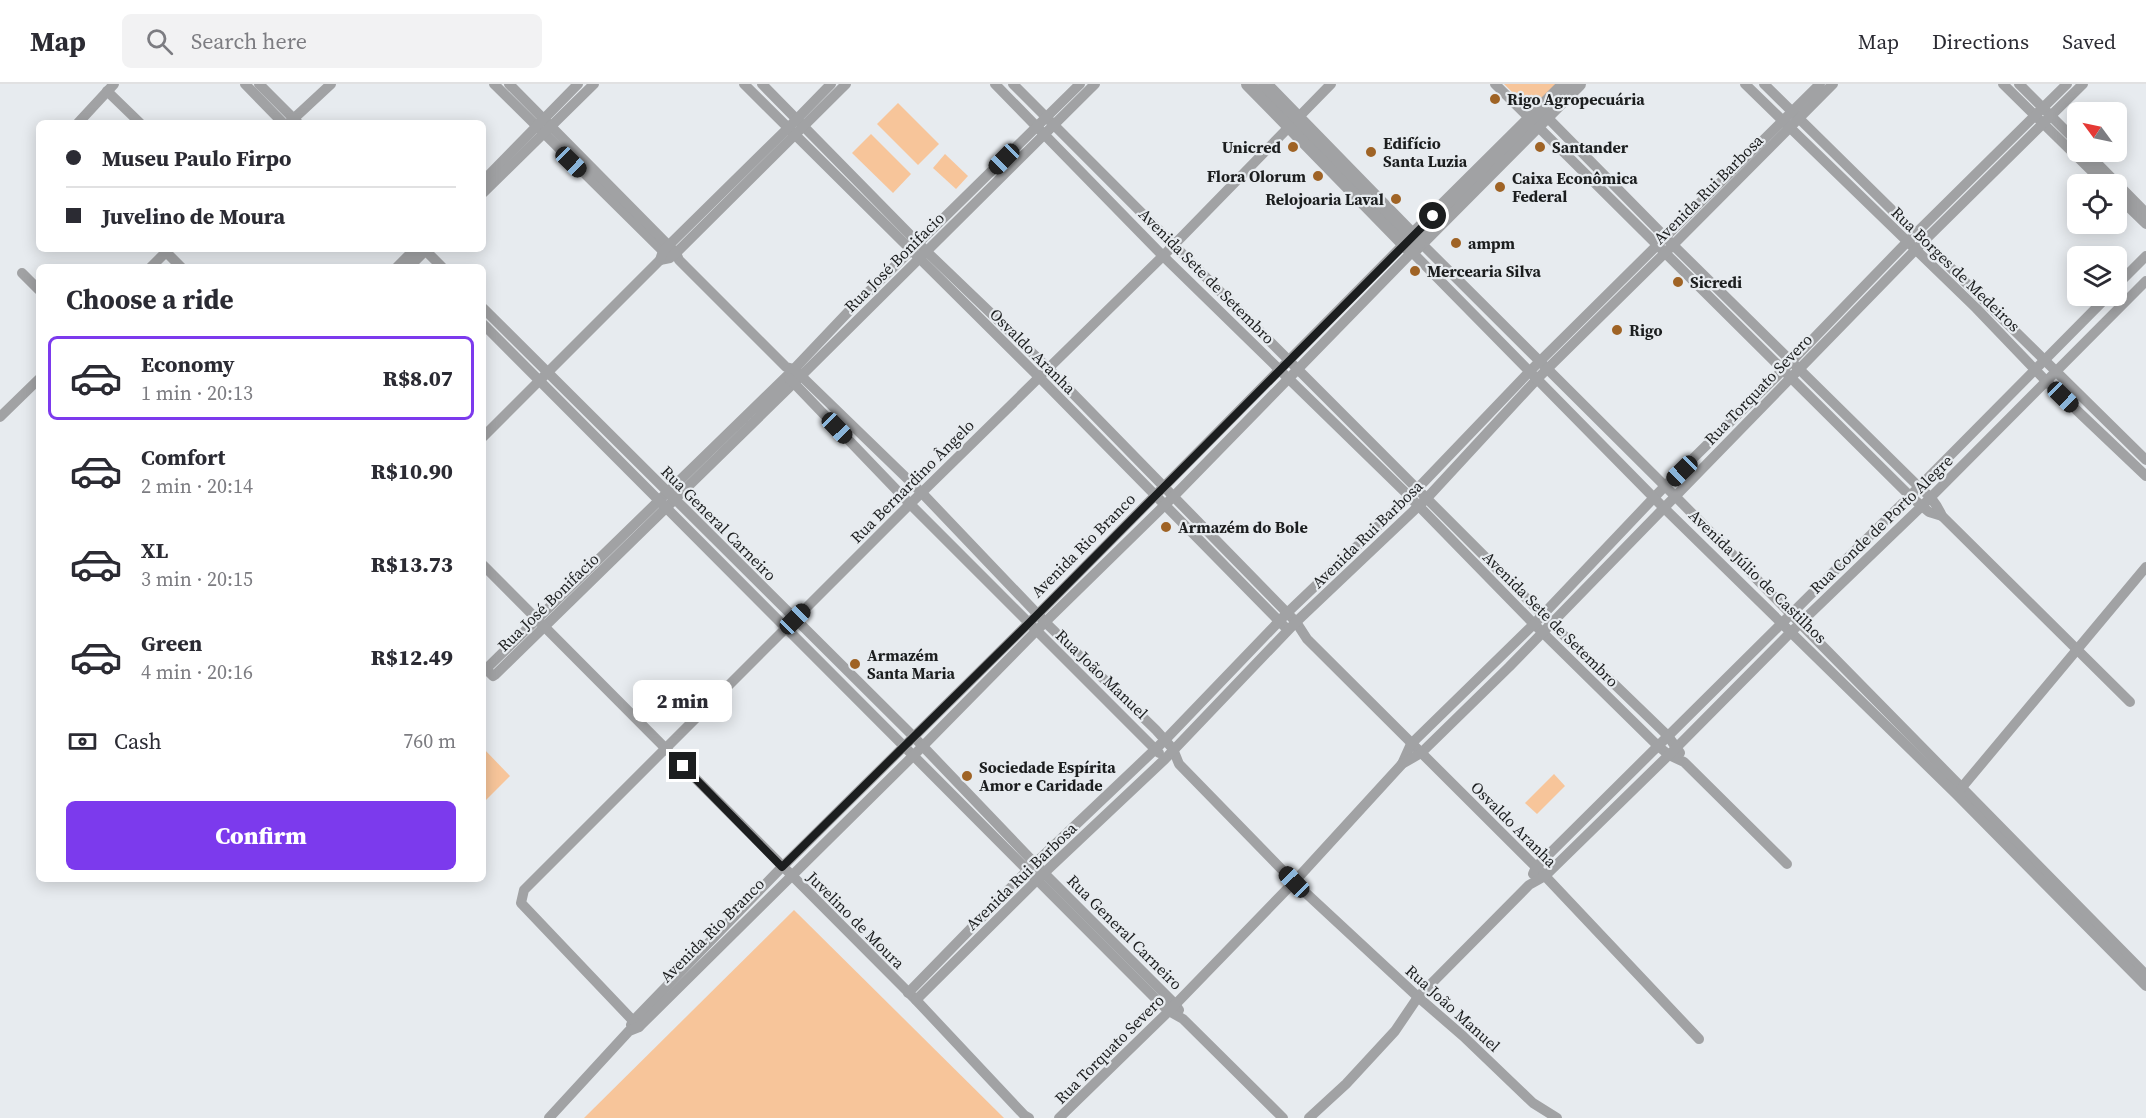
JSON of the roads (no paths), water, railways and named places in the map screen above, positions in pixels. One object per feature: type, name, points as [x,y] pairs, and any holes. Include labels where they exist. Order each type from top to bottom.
[{"type":"street","points":[[245,84],[270,102],[289,120]]},
{"type":"street","points":[[259,84],[270,102]]},
{"type":"street","points":[[293,120],[331,84]]},
{"type":"street","name":"Rua João Manuel","points":[[494,84],[544,126]]},
{"type":"street","name":"Rua João Manuel","points":[[509,84],[544,126],[669,254],[792,374],[922,493],[1042,618],[1165,740],[1173,749],[1179,764],[1294,882],[1533,1103],[1557,1118]]},
{"type":"street","points":[[544,126],[578,84]]},
{"type":"street","points":[[486,185],[544,126],[594,84]]},
{"type":"street","name":"Osvaldo Aranha","points":[[744,84],[791,132],[1048,368],[1287,613],[1292,626]]},
{"type":"street","name":"Osvaldo Aranha","points":[[762,84],[1039,377],[1155,496],[1279,621],[1303,634],[1545,876],[1699,1039]]},
{"type":"street","points":[[801,123],[831,84]]},
{"type":"street","points":[[486,434],[791,132],[846,84]]},
{"type":"street","name":"Avenida Sete de Setembro","points":[[995,84],[1045,125],[1174,244],[1552,624],[1668,736],[1677,747],[1684,762]]},
{"type":"street","name":"Avenida Sete de Setembro","points":[[1013,84],[1045,125],[1163,256],[1409,496],[1658,746],[1669,755],[1684,762],[1787,864]]},
{"type":"street","name":"Rua José Bonifacio","points":[[792,374],[859,318],[919,251],[1080,89],[1095,84]]},
{"type":"street","name":"Avenida Júlio de Castilhos","points":[[1248,84],[1293,121],[1412,244],[1444,283],[1664,507],[1791,632],[1873,704]]},
{"type":"street","name":"Avenida Júlio de Castilhos","points":[[1265,84],[1293,121]]},
{"type":"street","name":"Rua Bernardino Ângelo","points":[[634,1026],[521,903],[524,890],[910,504],[1163,256],[1331,84]]},
{"type":"street","points":[[1495,84],[1538,117],[1670,241],[1919,487],[1931,496],[1942,516],[2078,648],[2130,702]]},
{"type":"street","name":"Avenida Rio Branco","points":[[1042,618],[1096,555],[1240,410],[1294,365],[1538,117],[1565,84]]},
{"type":"street","name":"Avenida Rio Branco","points":[[1538,117],[1579,84]]},
{"type":"street","name":"Avenida Rui Barbosa","points":[[1796,115],[1820,84]]},
{"type":"street","name":"Avenida Rui Barbosa","points":[[912,997],[976,941],[1165,759],[1292,626],[1427,498],[1534,374],[1796,115],[1833,84]]},
{"type":"street","points":[[2003,84],[2067,139]]},
{"type":"street","points":[[2019,84],[2043,116]]},
{"type":"street","name":"Rua Torquato Severo","points":[[2043,116],[2067,84]]},
{"type":"street","name":"Rua Torquato Severo","points":[[1842,317],[1907,242],[1920,237],[2043,116],[2083,84]]},
{"type":"street","name":"Rua Borges de Medeiros","points":[[1755,86],[1796,115],[1953,269],[2047,382],[2146,476]]},
{"type":"street","name":"Rua Borges de Medeiros","points":[[1755,86],[1786,125],[1915,250],[1945,278],[1980,304],[2045,360],[2146,460]]},
{"type":"street","points":[[81,120],[110,87],[138,120]]},
{"type":"street","points":[[1538,117],[1661,249],[1910,496],[1929,512],[1942,516]]},
{"type":"street","points":[[2089,162],[2100,174]]},
{"type":"street","points":[[2127,198],[2146,213]]},
{"type":"street","points":[[2127,206],[2146,224]]},
{"type":"street","name":"Rua Torquato Severo","points":[[1402,764],[1411,744],[1534,624],[1665,486],[1915,250],[1920,237]]},
{"type":"street","name":"Avenida Júlio de Castilhos","points":[[1412,244],[1452,275],[1675,496],[1800,623],[1873,704],[2045,878],[2146,986]]},
{"type":"street","name":"Rua José Bonifacio","points":[[540,624],[489,666],[487,670],[489,674],[493,676],[496,674],[540,624],[792,374],[850,310],[919,251]]},
{"type":"street","points":[[154,264],[166,252]]},
{"type":"street","points":[[170,252],[179,264]]},
{"type":"street","points":[[402,264],[418,255],[436,264]]},
{"type":"street","points":[[2127,275],[2146,256]]},
{"type":"street","points":[[1945,278],[1953,269]]},
{"type":"street","points":[[22,273],[36,287]]},
{"type":"street","points":[[1694,282],[1703,274]]},
{"type":"street","points":[[1444,283],[1452,275]]},
{"type":"street","name":"Rua Conde de Porto Alegre","points":[[1309,1118],[1346,1084],[1395,1030],[1418,997],[1529,885],[1545,876],[1669,755],[1800,623],[2047,382],[2146,280]]},
{"type":"street","points":[[1719,307],[1728,299]]},
{"type":"street","name":"Rua Conde de Porto Alegre","points":[[1529,885],[1536,867],[1910,496],[2097,306]]},
{"type":"street","points":[[2112,306],[2116,311]]},
{"type":"street","points":[[850,310],[859,318]]},
{"type":"street","name":"Rua General Carneiro","points":[[486,322],[519,351],[702,535],[726,567],[758,601],[969,813],[1032,867]]},
{"type":"street","points":[[1501,341],[1510,332]]},
{"type":"street","name":"Rua Torquato Severo","points":[[1059,1118],[1172,1008],[1294,882],[1402,764],[1421,753],[1610,565],[1707,464],[1787,373]]},
{"type":"street","name":"Rua João Manuel","points":[[792,374],[852,444],[987,582],[1165,759],[1179,764]]},
{"type":"street","name":"Avenida Rio Branco","points":[[549,1118],[634,1026],[732,926],[782,867],[971,679],[1105,564],[1249,418],[1284,374]]},
{"type":"street","points":[[0,417],[36,382]]},
{"type":"street","name":"Avenida Rui Barbosa","points":[[912,997],[967,933],[1032,867],[1165,740],[1287,613],[1506,405]]},
{"type":"street","points":[[1240,410],[1249,418]]},
{"type":"street","points":[[1848,434],[1856,425]]},
{"type":"street","points":[[1974,431],[1984,444]]},
{"type":"street","points":[[852,444],[861,435]]},
{"type":"street","points":[[2112,444],[2121,436]]},
{"type":"street","points":[[1698,454],[1707,464]]},
{"type":"street","points":[[1378,525],[1388,535]]},
{"type":"street","name":"Rua General Carneiro","points":[[702,535],[735,559],[913,736],[978,804],[1040,877],[1283,1118]]},
{"type":"street","points":[[1852,553],[1862,564]]},
{"type":"street","points":[[1096,555],[1105,564]]},
{"type":"street","points":[[1600,555],[1610,565]]},
{"type":"street","points":[[726,567],[735,559]]},
{"type":"street","points":[[1960,791],[2146,567]]},
{"type":"street","name":"Juvelino de Moura","points":[[486,568],[1029,1118]]},
{"type":"street","points":[[987,582],[997,572]]},
{"type":"street","points":[[758,601],[769,593]]},
{"type":"street","name":"Avenida Rio Branco","points":[[732,926],[790,875],[913,756],[980,688],[1032,627]]},
{"type":"street","points":[[1572,662],[1582,652]]},
{"type":"street","points":[[821,664],[831,654]]},
{"type":"street","points":[[1499,657],[1509,667]]},
{"type":"street","points":[[1083,677],[1092,668]]},
{"type":"street","points":[[1226,677],[1235,686]]},
{"type":"street","points":[[1726,678],[1734,689]]},
{"type":"street","points":[[971,679],[980,688]]},
{"type":"street","points":[[853,696],[863,687]]},
{"type":"street","points":[[881,724],[891,714]]},
{"type":"street","points":[[1626,778],[1635,788]]},
{"type":"street","points":[[849,800],[858,809]]},
{"type":"street","points":[[969,813],[978,804]]},
{"type":"street","points":[[1094,807],[1103,817]]},
{"type":"street","name":"Avenida Júlio de Castilhos","points":[[2045,878],[2146,975]]},
{"type":"street","points":[[967,933],[976,941]]},
{"type":"place","name":"Rigo Agropecuária","points":[[1495,99]]},
{"type":"place","name":"Unicred","points":[[1293,147]]},
{"type":"place","name":"Santander","points":[[1540,147]]},
{"type":"place","name":"Edifício Santa Luzia","points":[[1371,152]]},
{"type":"place","name":"Flora Olorum","points":[[1318,176]]},
{"type":"place","name":"Caixa Econômica Federal","points":[[1500,187]]},
{"type":"place","name":"Relojoaria Laval","points":[[1396,199]]},
{"type":"place","name":"ampm","points":[[1456,243]]},
{"type":"place","name":"Mercearia Silva","points":[[1415,271]]},
{"type":"place","name":"Sicredi","points":[[1678,282]]},
{"type":"place","name":"Rigo","points":[[1617,330]]},
{"type":"place","name":"Armazém do Bole","points":[[1166,527]]},
{"type":"place","name":"Armazém Santa Maria","points":[[855,664]]},
{"type":"place","name":"Sociedade Espírita Amor e Caridade","points":[[967,776]]}]
